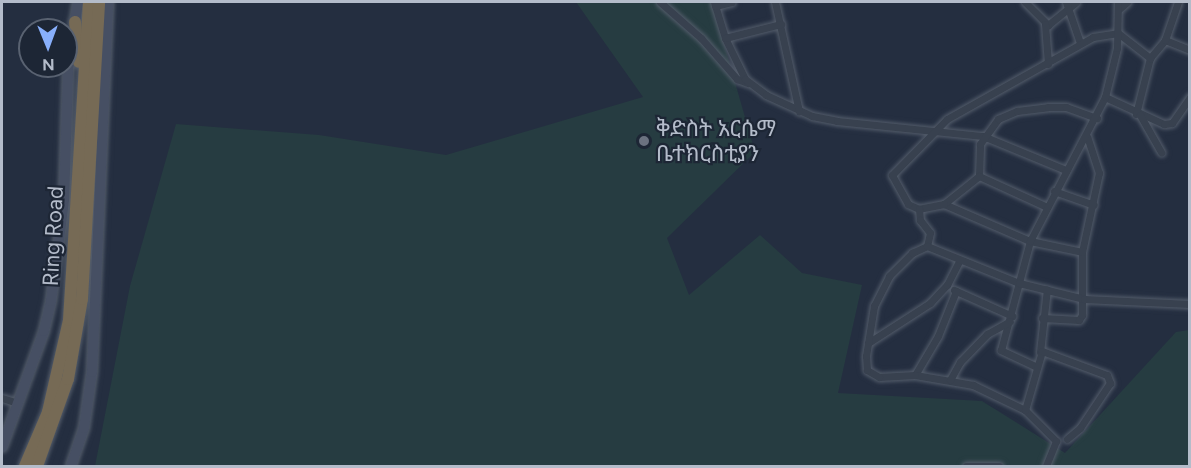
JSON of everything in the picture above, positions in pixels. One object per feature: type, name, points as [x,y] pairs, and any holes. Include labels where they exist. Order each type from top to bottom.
[{"type":"highway","name":"Ring Road","points":[[37,466],[68,379],[82,299],[89,2]]},
{"type":"highway","name":"Ring Road","points":[[25,466],[48,412],[69,320],[87,89],[99,2]]},
{"type":"highway","points":[[78,39],[87,89],[97,82],[107,8]]},
{"type":"main road","points":[[76,18],[78,2]]},
{"type":"main road","points":[[71,466],[84,428],[92,372],[108,62],[107,8]]},
{"type":"main road","points":[[2,447],[45,331],[55,276],[64,199],[68,78]]},
{"type":"street","points":[[660,2],[701,38],[737,79],[799,111],[837,121],[983,136],[1066,170]]},
{"type":"street","points":[[732,2],[715,4],[725,38],[748,83]]},
{"type":"street","points":[[775,2],[799,111]]},
{"type":"street","points":[[1025,2],[1045,24],[1048,64]]},
{"type":"street","points":[[1036,367],[1002,352],[1030,240],[1054,191],[1097,118],[1105,97],[1118,33],[1118,5],[1127,2]]},
{"type":"street","points":[[1161,152],[1138,115],[1150,58],[1165,40],[1178,2]]},
{"type":"street","points":[[1045,24],[1051,24],[1070,3]]},
{"type":"street","points":[[1070,3],[1080,43]]},
{"type":"street","points":[[725,38],[781,24]]},
{"type":"street","points":[[1097,118],[1066,107],[1023,109],[998,119],[983,136],[979,176],[944,204],[919,209],[908,204],[892,175],[952,115],[1048,64],[1080,43],[1118,33]]},
{"type":"street","points":[[1118,33],[1150,58]]},
{"type":"street","points":[[1165,40],[1190,50]]},
{"type":"street","points":[[1105,97],[1138,115],[1169,124],[1190,97]]},
{"type":"street","points":[[1042,318],[1079,320],[1084,298],[1082,252],[1094,205],[1099,173],[1087,137]]},
{"type":"street","points":[[979,176],[1047,207]]},
{"type":"street","points":[[1054,191],[1094,205]]},
{"type":"street","points":[[944,204],[1030,240],[1082,252]]},
{"type":"street","points":[[919,209],[920,220],[930,233],[927,246]]},
{"type":"street","points":[[927,246],[1019,284],[1084,298],[1190,304]]},
{"type":"street","points":[[927,246],[912,253],[889,276],[874,306],[868,343],[867,370],[871,374],[888,378],[915,375],[987,389],[1025,410],[1056,441],[1046,466]]},
{"type":"street","points":[[868,343],[919,314],[947,285],[959,261]]},
{"type":"street","points":[[947,285],[1011,319]]},
{"type":"street","points":[[1025,410],[1040,352],[1047,289]]},
{"type":"street","points":[[915,375],[938,336],[956,291]]},
{"type":"street","points":[[950,380],[960,362],[987,334],[1011,319]]},
{"type":"street","points":[[1040,352],[1110,378],[1085,421],[1067,440]]},
{"type":"street","points":[[2,398],[17,403]]},
{"type":"street","points":[[966,466],[999,466]]},
{"type":"green space","points":[[576,2],[712,2],[755,152],[667,238],[689,295],[760,235],[802,273],[862,285],[838,393],[982,401],[1065,453],[1176,332],[1189,330],[1189,466],[95,466],[130,286],[176,124],[319,135],[446,155],[643,97]]},
{"type":"place","name":"ቅድስት አርሴማ ቤተክርስቲያን","points":[[644,141]]}]
